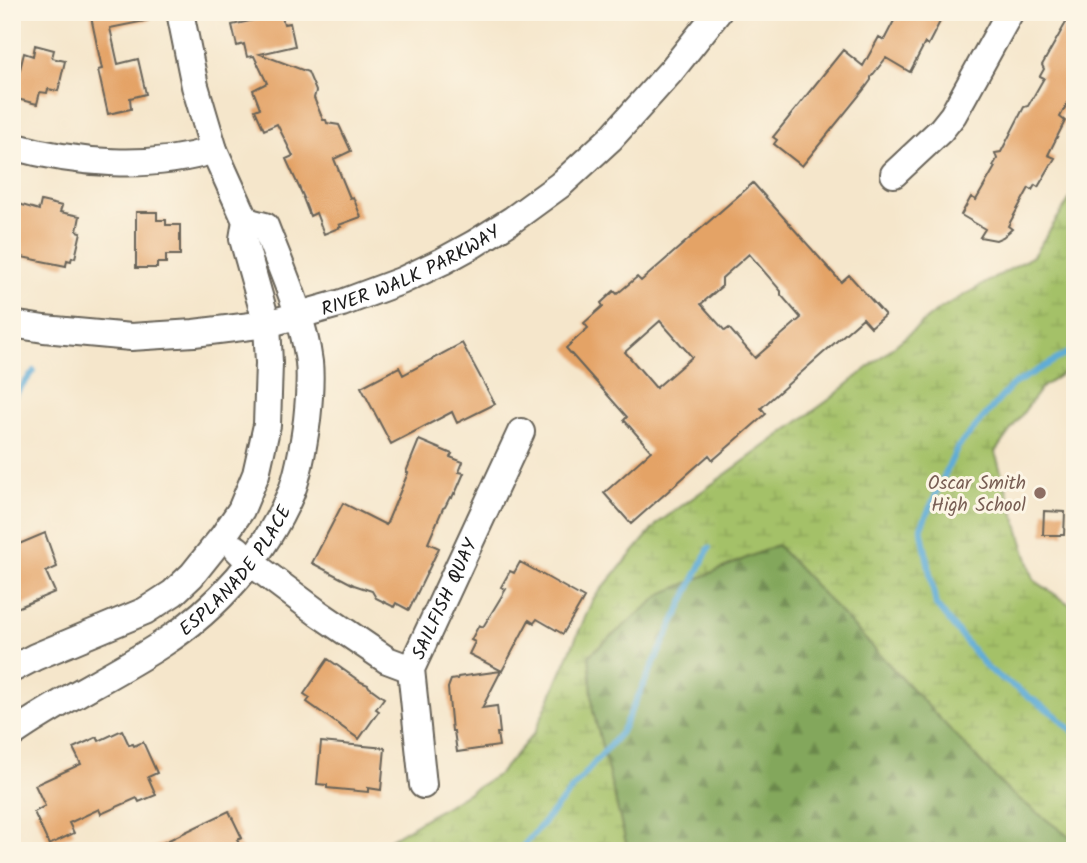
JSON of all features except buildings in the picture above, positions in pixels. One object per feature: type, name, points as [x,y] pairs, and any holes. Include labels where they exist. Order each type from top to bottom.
[{"type":"street","points":[[180,12],[195,86],[214,150],[246,221]]},
{"type":"street","name":"RIVER WALK PARKWAY","points":[[12,324],[131,337],[194,333],[267,324],[342,303],[401,281],[474,244],[560,185],[610,139],[671,71],[718,12]]},
{"type":"street","points":[[894,174],[941,130],[953,115],[1010,12]]},
{"type":"street","points":[[12,146],[91,161],[155,162],[214,150]]},
{"type":"street","name":"ESPLANADE PLACE","points":[[12,669],[145,611],[173,593],[192,575],[241,510],[256,474],[267,425],[270,363],[267,324],[243,239],[246,221],[265,226],[299,314],[309,365],[309,399],[304,439],[292,490],[271,532],[233,584],[213,605],[164,643],[12,734]]},
{"type":"street","name":"SAILFISH QUAY","points":[[224,535],[250,562],[318,613],[387,660],[411,669],[521,432]]},
{"type":"street","points":[[411,669],[423,785]]},
{"type":"green space","points":[[1075,191],[1075,365],[1041,388],[995,452],[1034,580],[1075,608],[1075,841],[1006,789],[777,545],[663,593],[589,655],[593,711],[628,851],[371,851],[499,774],[535,732],[593,599],[658,523],[830,399],[938,310],[1033,256]]},
{"type":"green space","points":[[777,545],[1006,789],[1075,841],[1075,851],[628,851],[593,711],[589,655],[663,593]]},
{"type":"waterway","points":[[1075,349],[1012,385],[957,448],[921,527],[936,605],[988,669],[1054,714],[1075,733]]},
{"type":"waterway","points":[[12,399],[34,371]]},
{"type":"waterway","points":[[519,851],[621,732],[709,548]]},
{"type":"place","name":"Oscar Smith High School","points":[[1040,493]]}]
